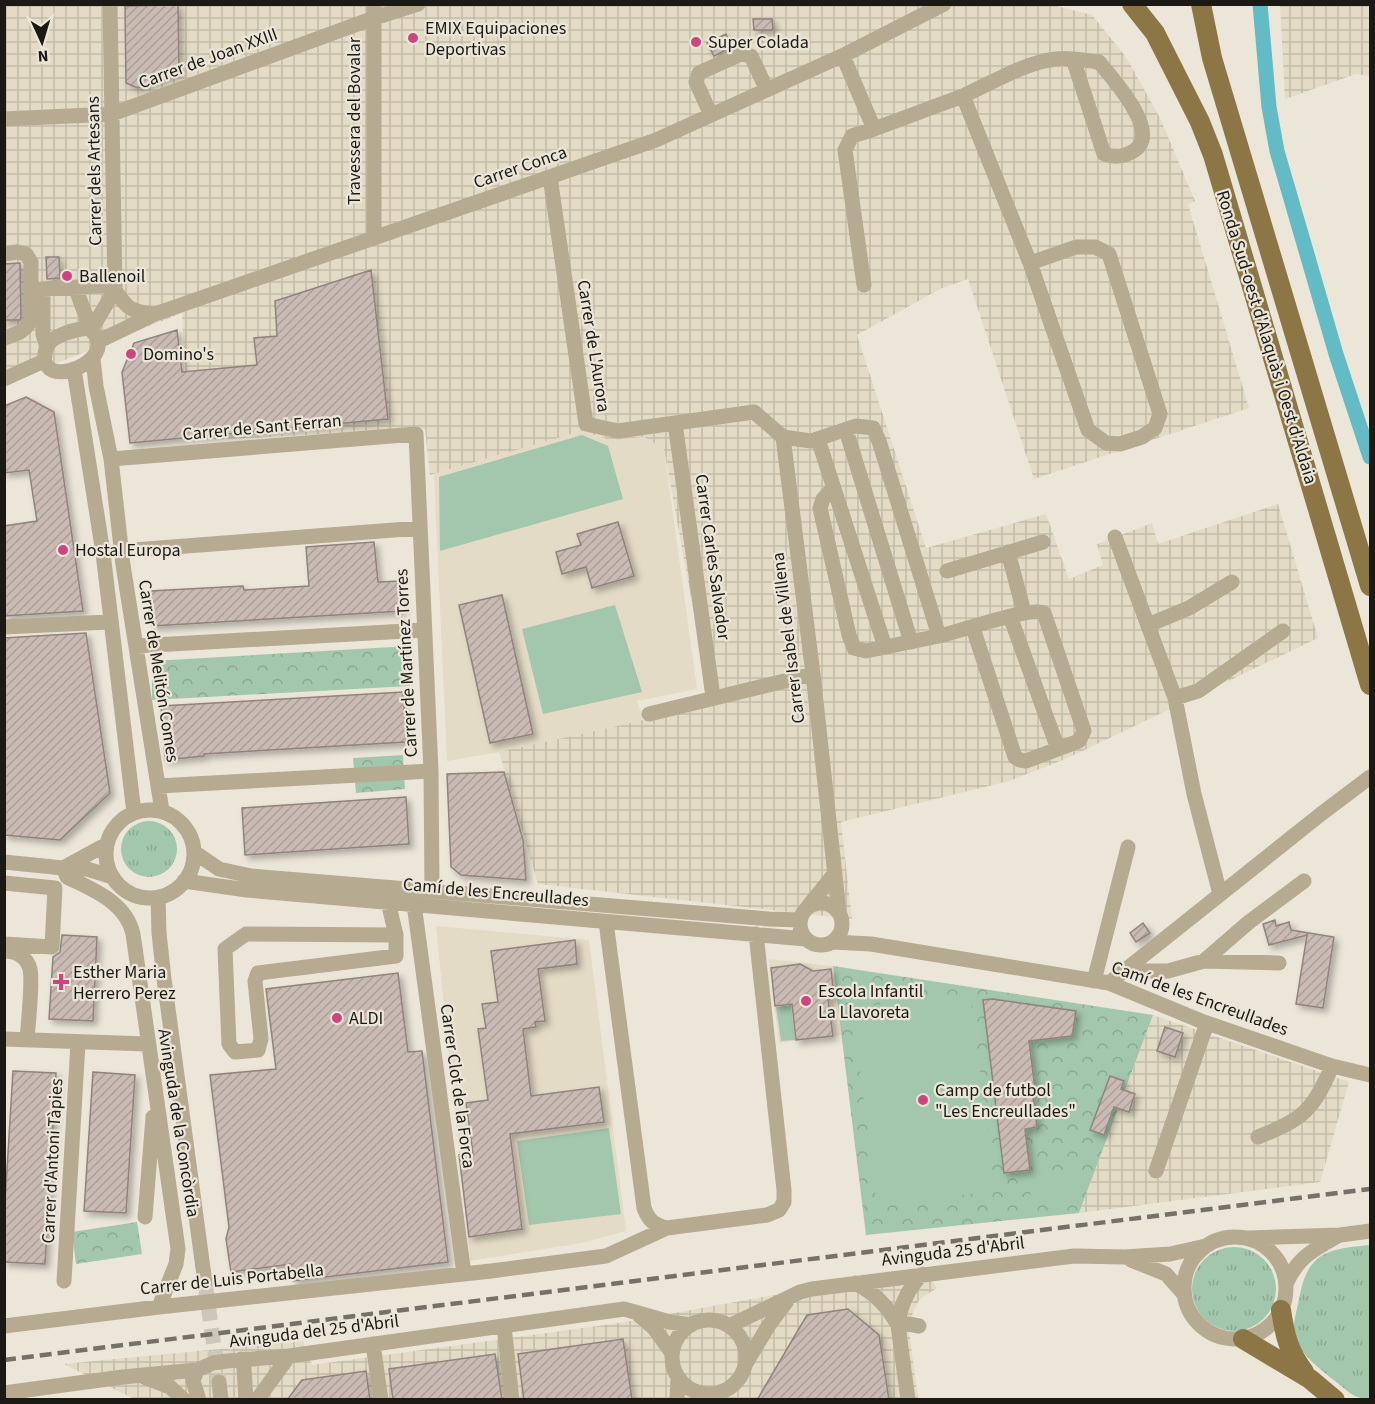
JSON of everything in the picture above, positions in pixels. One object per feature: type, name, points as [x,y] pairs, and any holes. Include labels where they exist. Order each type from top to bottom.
[{"type":"main road","name":"Ronda Sud-oest d'Alaquàs i Oest d'Aldaia","points":[[1132,4],[1155,33],[1200,122],[1213,155],[1371,685]]},
{"type":"main road","name":"Ronda Sud-oest d'Alaquàs i Oest d'Aldaia","points":[[1202,4],[1215,69],[1371,586]]},
{"type":"main road","points":[[1281,1310],[1285,1335],[1293,1357],[1310,1379]]},
{"type":"main road","points":[[1243,1339],[1310,1379],[1335,1400]]},
{"type":"street","name":"Carrer dels Artesans","points":[[110,4],[115,287]]},
{"type":"street","name":"Carrer de Joan XXIII","points":[[4,119],[112,114],[374,11],[418,4]]},
{"type":"street","points":[[874,129],[844,55],[920,4]]},
{"type":"street","name":"Carrer Conca","points":[[92,333],[155,314],[656,140],[844,55],[944,4]]},
{"type":"street","name":"Travessera del Bovalar","points":[[374,11],[374,237]]},
{"type":"street","points":[[711,115],[696,82],[699,73],[741,54],[752,56],[767,90]]},
{"type":"street","points":[[864,285],[844,150],[852,136],[963,96],[1038,62],[1058,58],[1073,59],[1099,62],[1131,103],[1142,127],[1143,139],[1138,148],[1124,156],[1104,154],[1073,59]]},
{"type":"street","points":[[963,96],[1030,263],[1088,430],[1106,443],[1120,444],[1142,437],[1155,428],[1160,414],[1109,254],[1095,247],[1076,247],[1030,263]]},
{"type":"street","name":"Carrer de L'Aurora","points":[[550,177],[586,424],[618,432],[754,412],[783,437]]},
{"type":"street","points":[[4,246],[13,244],[30,248],[31,261],[29,326],[4,338]]},
{"type":"street","points":[[4,254],[17,252],[26,254],[31,261]]},
{"type":"street","points":[[75,287],[98,350],[93,358],[74,369],[60,372],[49,369],[45,354],[43,289],[75,287],[115,287]]},
{"type":"street","points":[[115,287],[125,305],[136,313],[155,314]]},
{"type":"street","points":[[92,333],[115,287]]},
{"type":"street","points":[[4,379],[45,354],[53,340],[77,329],[92,333]]},
{"type":"street","name":"Carrer de Melitón Comes","points":[[93,358],[96,386],[111,459],[121,551],[162,811]]},
{"type":"street","points":[[74,369],[103,554],[134,813]]},
{"type":"street","name":"Carrer Carles Salvador","points":[[675,423],[713,697]]},
{"type":"street","points":[[783,437],[811,441],[856,426],[873,428],[939,636]]},
{"type":"street","points":[[846,430],[911,642]]},
{"type":"street","name":"Carrer de Sant Ferran","points":[[111,459],[416,434]]},
{"type":"street","name":"Carrer de Martínez Torres","points":[[416,434],[431,771],[432,891]]},
{"type":"street","name":"Carrer Isabel de Villena","points":[[783,437],[840,916]]},
{"type":"street","points":[[818,439],[885,647]]},
{"type":"street","points":[[833,488],[822,499],[820,508],[854,648],[866,651],[911,642],[1040,610],[1044,613],[1084,731],[1079,741],[1026,761],[1014,756],[973,628]]},
{"type":"street","points":[[121,551],[420,528]]},
{"type":"street","points":[[1115,537],[1175,698],[1194,794],[1220,894]]},
{"type":"street","points":[[947,571],[1043,542]]},
{"type":"street","points":[[1008,552],[1017,614],[1058,749]]},
{"type":"street","points":[[1148,625],[1189,608],[1232,582]]},
{"type":"street","points":[[4,627],[110,621]]},
{"type":"street","points":[[136,646],[424,630]]},
{"type":"street","points":[[1175,698],[1198,691],[1283,632]]},
{"type":"street","points":[[649,714],[813,674]]},
{"type":"street","points":[[158,786],[431,771]]},
{"type":"street","points":[[1101,982],[1129,967],[1371,777]]},
{"type":"street","points":[[148,810],[162,811],[175,817],[185,826],[192,838],[194,852],[192,867],[184,881],[170,893],[158,897],[133,894],[113,877],[106,856],[107,844],[112,831],[122,820],[134,813],[148,810]]},
{"type":"street","points":[[63,868],[107,844]]},
{"type":"street","points":[[1101,982],[1128,847]]},
{"type":"street","name":"Camí de les Encreullades","points":[[194,852],[219,869],[231,873],[769,919],[804,914]]},
{"type":"street","points":[[4,862],[87,869],[113,877]]},
{"type":"street","name":"Avinguda de la Concòrdia","points":[[63,868],[67,877],[116,905],[131,925],[178,1249],[177,1264],[159,1307]]},
{"type":"street","points":[[835,873],[804,914],[800,927],[806,939],[818,946],[833,942],[841,932],[840,916]]},
{"type":"street","name":"Camí de les Encreullades","points":[[184,881],[247,890],[806,939]]},
{"type":"street","points":[[1204,961],[1249,922],[1304,881]]},
{"type":"street","points":[[4,883],[55,888],[52,947],[4,945]]},
{"type":"street","name":"Avinguda de la Concòrdia","points":[[158,897],[164,979],[205,1283]]},
{"type":"street","points":[[388,902],[396,935],[396,956],[258,973],[255,981],[261,1039],[258,1050],[235,1052],[229,1044],[225,949],[246,934],[396,935]]},
{"type":"street","name":"Carrer Clot de la Forca","points":[[414,904],[464,1274]]},
{"type":"street","points":[[804,914],[813,904],[827,904],[871,944]]},
{"type":"street","points":[[606,922],[645,1208],[648,1218],[655,1225],[667,1228]]},
{"type":"street","name":"Carrer de Luis Portabella","points":[[4,1326],[606,1256],[667,1228],[767,1215],[778,1210],[784,1202],[780,1149],[756,934]]},
{"type":"street","name":"Camí de les Encreullades","points":[[833,942],[871,944],[1101,982],[1208,1023],[1332,1066],[1371,1075]]},
{"type":"street","points":[[4,951],[13,951],[22,955],[30,968],[27,1040]]},
{"type":"street","points":[[1129,967],[1145,971],[1168,971],[1204,961],[1279,963]]},
{"type":"street","points":[[1156,1171],[1208,1023]]},
{"type":"street","points":[[4,1039],[147,1044]]},
{"type":"street","name":"Carrer d'Antoni Tàpies","points":[[64,1281],[78,1043]]},
{"type":"street","points":[[1258,1137],[1289,1125],[1309,1109],[1321,1091],[1332,1066]]},
{"type":"street","points":[[145,1217],[155,1090]]},
{"type":"street","points":[[1246,1238],[1261,1244],[1274,1255],[1282,1268],[1286,1284],[1285,1297],[1281,1310],[1271,1324],[1258,1334],[1243,1339],[1226,1338],[1210,1333],[1197,1323],[1188,1309],[1184,1293],[1184,1279],[1188,1266],[1206,1246],[1218,1239],[1232,1237],[1371,1231]]},
{"type":"street","points":[[1286,1284],[1293,1269],[1305,1255],[1340,1234]]},
{"type":"street","name":"Avinguda 25 d'Abril","points":[[729,1326],[806,1290],[1074,1256],[1125,1257],[1170,1254],[1206,1246]]},
{"type":"street","name":"Avinguda 25 d'Abril","points":[[1125,1257],[1157,1269],[1173,1280],[1184,1293]]},
{"type":"street","points":[[908,1400],[898,1325],[900,1309],[906,1294],[922,1274]]},
{"type":"street","points":[[855,1282],[885,1304],[898,1325]]},
{"type":"street","points":[[746,1363],[744,1346],[736,1331],[729,1326],[710,1320],[691,1325],[678,1336],[672,1353],[672,1362],[678,1378],[685,1386],[704,1394],[724,1391],[729,1393],[769,1325],[789,1298]]},
{"type":"street","points":[[629,1309],[645,1318],[672,1353]]},
{"type":"street","name":"Avinguda del 25 d'Abril","points":[[4,1393],[138,1375],[197,1370],[213,1363],[290,1356],[629,1309],[670,1322],[691,1325]]},
{"type":"street","points":[[898,1325],[919,1326]]},
{"type":"street","points":[[504,1326],[513,1400]]},
{"type":"street","points":[[374,1344],[381,1400]]},
{"type":"street","points":[[257,1400],[290,1356]]},
{"type":"street","points":[[242,1359],[246,1400]]},
{"type":"street","points":[[197,1370],[193,1381],[200,1400]]},
{"type":"street","points":[[138,1375],[170,1388],[184,1400]]},
{"type":"street","points":[[677,1400],[678,1378]]},
{"type":"street","points":[[219,1382],[221,1400]]},
{"type":"shaded area","points":[[1049,4],[1092,15],[1126,57],[1160,118],[1195,201],[1188,204],[1249,408],[1034,479],[968,279],[940,289],[857,335],[926,548],[1046,514],[1069,579],[1103,565],[1097,544],[1152,523],[1158,544],[1278,504],[1318,638],[1068,758],[1009,781],[841,822],[852,919],[538,884],[499,752],[644,720],[710,702],[664,449],[644,437],[610,440],[582,431],[430,475],[425,429],[189,441],[182,313],[5,384],[5,5]]},
{"type":"shaded area","points":[[1280,5],[1370,5],[1370,76],[1356,74],[1285,99]]},
{"type":"shaded area","points":[[582,431],[610,440],[644,437],[664,449],[697,689],[637,701],[644,720],[447,761],[434,474]]},
{"type":"shaded area","points":[[436,926],[589,940],[626,1231],[581,1243],[470,1261]]},
{"type":"shaded area","name":"Escola Infantil La Llavoreta","points":[[769,959],[833,966],[843,1035],[779,1043]]},
{"type":"shaded area","points":[[1153,1015],[1349,1082],[1320,1182],[1079,1213]]},
{"type":"shaded area","points":[[923,1268],[937,1288],[919,1300],[908,1324],[918,1399],[136,1400],[64,1364],[303,1341],[312,1365],[619,1323]]},
{"type":"green space","points":[[582,435],[608,446],[623,499],[440,551],[439,477]]},
{"type":"green space","points":[[615,605],[642,692],[543,714],[522,629]]},
{"type":"green space","points":[[410,646],[410,686],[152,700],[152,661]]},
{"type":"green space","points":[[403,755],[405,789],[356,793],[353,758]]},
{"type":"green space","points":[[144,821],[154,821],[169,829],[175,838],[177,849],[175,860],[169,869],[154,877],[144,877],[133,872],[126,865],[121,854],[121,844],[126,833],[133,826]]},
{"type":"green space","points":[[833,966],[1153,1015],[1079,1213],[866,1235]]},
{"type":"green space","name":"Camp de futbol \"Les Encreullades\"","points":[[970,993],[995,1191],[877,1206],[852,1008]]},
{"type":"green space","points":[[791,1005],[795,1040],[781,1041],[776,1007]]},
{"type":"green space","points":[[609,1128],[621,1214],[529,1225],[517,1141]]},
{"type":"green space","points":[[1076,1173],[1080,1196],[1032,1203],[1029,1179]]},
{"type":"green space","points":[[137,1222],[142,1254],[76,1264],[72,1232]]},
{"type":"green space","points":[[1370,1245],[1370,1399],[1359,1398],[1351,1394],[1315,1365],[1298,1343],[1294,1327],[1303,1284],[1307,1272],[1314,1263],[1321,1256],[1331,1252]]},
{"type":"green space","points":[[1234,1247],[1250,1250],[1264,1259],[1273,1273],[1276,1289],[1273,1305],[1264,1319],[1250,1328],[1234,1331],[1218,1328],[1204,1319],[1195,1305],[1192,1289],[1195,1273],[1204,1259],[1218,1250]]},
{"type":"building","points":[[178,5],[179,73],[138,88],[126,83],[125,6]]},
{"type":"building","points":[[753,19],[772,19],[773,30],[754,30]]},
{"type":"building","points":[[726,34],[732,47],[714,56],[707,43]]},
{"type":"building","points":[[46,257],[59,257],[60,278],[47,279]]},
{"type":"building","points":[[20,263],[21,317],[20,320],[4,320],[4,264]]},
{"type":"building","points":[[371,270],[388,419],[130,443],[122,372],[134,343],[177,330],[182,372],[257,365],[254,338],[277,336],[275,301]]},
{"type":"building","points":[[26,397],[54,412],[83,611],[4,616],[4,526],[37,521],[29,470],[4,473],[4,406]]},
{"type":"building","points":[[618,522],[634,576],[592,588],[586,567],[562,574],[556,552],[581,545],[577,534]]},
{"type":"building","points":[[374,542],[378,582],[400,581],[402,611],[152,626],[150,591],[243,586],[244,590],[309,586],[306,547]]},
{"type":"building","points":[[502,595],[533,734],[490,743],[459,605]]},
{"type":"building","points":[[86,633],[110,793],[60,840],[4,835],[4,638]]},
{"type":"building","points":[[403,692],[406,742],[204,754],[204,756],[165,760],[161,706]]},
{"type":"building","points":[[504,772],[523,840],[526,880],[461,875],[451,867],[447,774]]},
{"type":"building","points":[[406,797],[409,844],[245,855],[242,808]]},
{"type":"building","points":[[1275,920],[1276,926],[1289,922],[1291,930],[1334,937],[1323,1008],[1296,1004],[1307,935],[1269,945],[1263,924]]},
{"type":"building","points":[[1143,923],[1150,933],[1136,942],[1130,933]]},
{"type":"building","points":[[62,935],[97,937],[93,1021],[49,1019],[53,957],[60,952]]},
{"type":"building","points":[[575,940],[577,964],[538,969],[545,1021],[535,1022],[536,1027],[523,1029],[531,1096],[599,1087],[604,1122],[510,1134],[522,1229],[469,1237],[459,1155],[473,1153],[466,1103],[488,1100],[478,1029],[486,1028],[482,1004],[498,1002],[491,951]]},
{"type":"building","name":"Escola Infantil La Llavoreta","points":[[800,964],[813,971],[831,969],[834,998],[828,999],[833,1036],[796,1040],[792,1004],[775,1006],[771,968]]},
{"type":"building","points":[[398,973],[408,1052],[422,1051],[448,1262],[293,1281],[291,1264],[231,1272],[226,1239],[229,1227],[210,1075],[276,1069],[266,989]]},
{"type":"building","points":[[992,999],[1076,1011],[1072,1036],[1029,1041],[1037,1127],[1025,1129],[1030,1170],[1004,1173],[983,1000]]},
{"type":"building","points":[[1165,1027],[1183,1033],[1175,1057],[1157,1051]]},
{"type":"building","points":[[13,1071],[56,1073],[45,1264],[4,1262],[4,1218]]},
{"type":"building","points":[[93,1072],[135,1075],[126,1213],[84,1211]]},
{"type":"building","points":[[1110,1076],[1124,1081],[1121,1089],[1135,1094],[1129,1112],[1114,1107],[1104,1135],[1090,1130]]},
{"type":"building","points":[[848,1309],[879,1335],[889,1400],[757,1400],[807,1315]]},
{"type":"building","points":[[623,1339],[632,1400],[524,1400],[518,1354]]},
{"type":"building","points":[[495,1354],[502,1400],[393,1400],[389,1369]]},
{"type":"building","points":[[366,1371],[370,1400],[287,1400],[302,1380]]},
{"type":"waterway","points":[[1260,4],[1269,107],[1277,151],[1336,354],[1370,457]]},
{"type":"tunnel","points":[[205,1283],[219,1382]]},
{"type":"railway","points":[[4,1360],[1370,1189]]},
{"type":"place","name":"EMIX Equipaciones Deportivas","points":[[413,38]]},
{"type":"place","name":"Super Colada","points":[[696,42]]},
{"type":"place","name":"Ballenoil","points":[[67,276]]},
{"type":"place","name":"Domino's","points":[[131,354]]},
{"type":"place","name":"Hostal Europa","points":[[63,550]]},
{"type":"place","name":"Esther Maria Herrero Perez","points":[[61,982]]},
{"type":"place","name":"Escola Infantil La Llavoreta","points":[[806,1001]]},
{"type":"place","name":"ALDI","points":[[337,1018]]},
{"type":"place","name":"Camp de futbol \"Les Encreullades\"","points":[[923,1100]]}]
